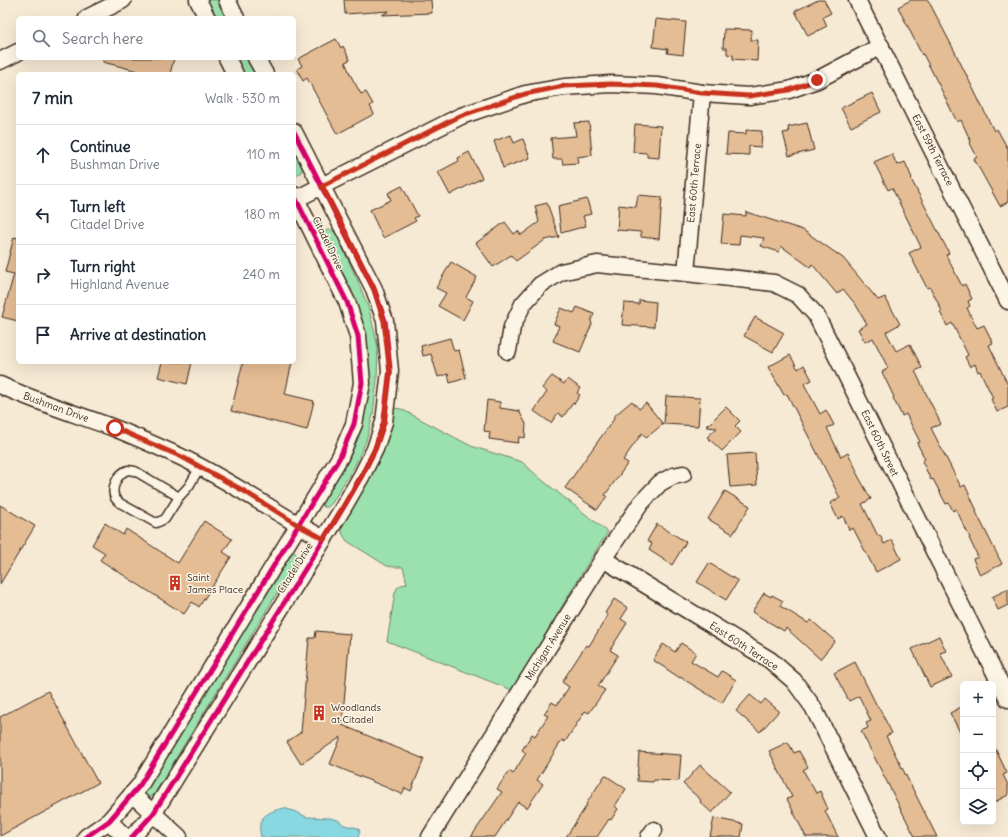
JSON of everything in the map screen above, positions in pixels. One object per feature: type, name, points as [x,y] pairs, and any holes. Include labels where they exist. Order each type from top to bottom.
[{"type":"street","points":[[91,16],[123,0]]},
{"type":"street","points":[[198,0],[206,16]]},
{"type":"street","points":[[227,0],[235,16]]},
{"type":"street","name":"East 59th Terrace","points":[[857,0],[1008,301]]},
{"type":"street","points":[[296,197],[322,186],[460,116],[525,94],[564,86],[611,84],[657,86],[702,93],[749,96],[789,90],[817,80],[881,46]]},
{"type":"street","points":[[0,61],[16,53]]},
{"type":"street","points":[[228,60],[233,72]]},
{"type":"street","points":[[257,60],[263,72]]},
{"type":"street","name":"East 60th Terrace","points":[[686,272],[702,93]]},
{"type":"street","name":"Citadel Drive","points":[[132,837],[154,814],[324,539],[362,475],[375,449],[384,422],[390,371],[384,321],[374,289],[296,136]]},
{"type":"street","name":"Citadel Drive","points":[[86,837],[109,821],[140,785],[340,457],[354,424],[362,383],[358,336],[347,302],[296,199]]},
{"type":"street","name":"East 60th Street","points":[[508,351],[512,327],[523,304],[540,285],[561,272],[597,264],[686,272],[774,283],[798,295],[816,315],[1008,699]]},
{"type":"street","name":"Bushman Drive","points":[[0,385],[22,395],[115,428],[182,457],[244,491],[298,525],[324,539]]},
{"type":"street","name":"Michigan Avenue","points":[[430,837],[603,559],[641,503],[660,483],[673,476],[683,474]]},
{"type":"street","name":"East 60th Terrace","points":[[603,559],[770,660],[794,681],[813,708],[878,837]]},
{"type":"street","points":[[132,794],[179,837]]},
{"type":"street","points":[[109,821],[125,837]]},
{"type":"lane","points":[[179,497],[135,471],[129,470],[122,474],[116,482],[113,490],[115,498],[120,502],[156,523],[165,519],[179,497],[189,486],[200,467]]},
{"type":"green space","points":[[206,0],[219,0],[227,16],[214,16]]},
{"type":"green space","points":[[236,60],[249,60],[255,72],[242,72]]},
{"type":"green space","points":[[296,154],[302,167],[302,171],[296,175]]},
{"type":"green space","points":[[327,230],[332,230],[336,234],[357,279],[369,309],[378,347],[377,380],[373,415],[366,441],[355,465],[332,503],[328,507],[324,507],[322,505],[322,499],[348,455],[360,317],[351,289],[325,239],[325,233]]},
{"type":"green space","points":[[393,408],[401,409],[471,446],[522,462],[542,480],[608,532],[512,690],[387,641],[395,593],[397,588],[401,585],[407,584],[403,567],[387,566],[347,541],[341,528]]},
{"type":"green space","points":[[291,552],[294,552],[297,555],[298,559],[155,793],[151,797],[147,797],[145,794],[145,789]]},
{"type":"water","points":[[284,808],[307,817],[330,818],[338,820],[344,825],[358,828],[360,832],[358,837],[261,837],[260,825],[264,816],[273,811]]},
{"type":"building","points":[[344,0],[431,0],[432,13],[382,15],[389,11],[345,14]]},
{"type":"building","points":[[818,0],[824,0],[831,13],[823,17],[827,26],[808,36],[795,11]]},
{"type":"building","points":[[911,0],[928,0],[994,131],[997,129],[1008,149],[1008,202],[1000,206],[974,159],[977,157],[961,120],[957,122],[898,7]]},
{"type":"building","points":[[656,19],[686,22],[683,55],[667,53],[668,49],[653,47]]},
{"type":"building","points":[[724,29],[752,30],[751,40],[758,40],[757,61],[733,59],[733,55],[727,54],[727,48],[723,48]]},
{"type":"building","points":[[336,39],[341,48],[343,46],[350,60],[345,62],[361,94],[366,92],[373,104],[370,106],[374,114],[337,134],[307,78],[303,81],[297,69],[302,66],[298,59]]},
{"type":"building","points":[[103,60],[174,60],[170,72],[141,72],[103,62]]},
{"type":"building","points":[[872,93],[881,112],[851,127],[841,108]]},
{"type":"building","points":[[589,122],[592,155],[577,157],[578,163],[563,164],[562,159],[553,159],[551,138],[576,136],[574,123]]},
{"type":"building","points":[[807,123],[814,150],[789,156],[783,133],[789,132],[788,127]]},
{"type":"building","points":[[635,124],[661,126],[659,158],[647,157],[647,153],[633,152]]},
{"type":"building","points":[[746,130],[762,131],[761,147],[749,146],[749,155],[726,154],[728,133],[746,134]]},
{"type":"building","points":[[511,135],[514,143],[523,139],[530,158],[503,168],[494,141]]},
{"type":"building","points":[[469,152],[482,178],[450,195],[438,172],[459,161],[458,158]]},
{"type":"building","points":[[892,154],[897,165],[905,162],[912,178],[911,179],[949,253],[946,255],[962,286],[965,284],[972,299],[968,301],[970,306],[967,308],[977,328],[984,325],[993,343],[989,345],[1008,385],[1008,407],[997,412],[991,399],[993,398],[980,371],[978,372],[975,364],[970,367],[965,357],[968,355],[952,323],[947,326],[940,312],[942,311],[930,287],[927,288],[909,253],[921,247],[892,188],[888,190],[874,162]]},
{"type":"building","points":[[402,186],[418,216],[414,218],[416,221],[383,238],[370,210],[391,200],[388,193]]},
{"type":"building","points":[[638,195],[662,197],[659,239],[641,237],[641,232],[617,230],[619,205],[636,207]]},
{"type":"building","points":[[587,199],[591,214],[583,216],[586,226],[561,233],[558,206]]},
{"type":"building","points":[[547,203],[559,237],[545,240],[516,261],[511,255],[493,267],[476,243],[505,222],[514,234],[518,231],[521,235],[539,222],[535,206]]},
{"type":"building","points":[[746,212],[803,230],[843,258],[878,300],[885,297],[900,324],[886,332],[896,351],[910,344],[922,368],[915,371],[941,424],[931,428],[961,487],[965,485],[977,511],[976,512],[1002,564],[980,575],[973,559],[978,557],[970,538],[956,509],[953,511],[949,503],[946,504],[933,479],[931,480],[922,461],[925,459],[917,443],[920,442],[906,414],[902,416],[882,372],[888,368],[873,338],[865,342],[858,329],[867,324],[856,305],[843,289],[837,294],[812,264],[810,267],[781,246],[779,252],[761,246],[764,238],[740,235],[739,245],[721,244],[724,214],[746,216]]},
{"type":"building","points":[[14,237],[16,238],[16,320],[2,317],[14,274],[5,272]]},
{"type":"building","points":[[451,262],[477,277],[466,297],[473,301],[463,320],[438,306],[446,293],[436,288]]},
{"type":"building","points":[[639,300],[656,302],[654,327],[622,325],[624,303],[639,304]]},
{"type":"building","points":[[577,307],[594,314],[591,321],[592,324],[580,352],[553,341],[559,326],[554,324],[561,308],[574,313]]},
{"type":"building","points":[[755,317],[784,333],[773,352],[744,336]]},
{"type":"building","points":[[450,338],[454,351],[459,350],[466,378],[450,383],[448,374],[438,377],[431,354],[423,356],[421,346]]},
{"type":"building","points":[[790,355],[798,369],[804,365],[812,380],[804,384],[820,414],[826,410],[834,425],[827,428],[841,457],[848,453],[857,471],[856,472],[871,499],[862,504],[878,536],[880,535],[884,544],[892,540],[901,559],[876,572],[853,528],[849,530],[843,516],[838,519],[830,503],[840,498],[787,394],[784,395],[768,367]]},
{"type":"building","points":[[161,364],[192,364],[187,384],[158,377]]},
{"type":"building","points":[[243,364],[292,364],[285,394],[314,401],[307,430],[231,411]]},
{"type":"building","points":[[552,376],[564,384],[568,379],[580,388],[577,393],[580,395],[563,417],[558,413],[551,423],[534,411],[547,392],[542,388]]},
{"type":"building","points":[[666,396],[700,398],[698,426],[664,424]]},
{"type":"building","points":[[487,400],[500,402],[500,408],[519,411],[526,424],[525,438],[519,437],[518,443],[489,439],[490,432],[484,431]]},
{"type":"building","points":[[632,401],[639,409],[646,403],[663,424],[646,438],[642,433],[623,460],[628,463],[605,495],[607,496],[597,510],[565,488],[614,419],[613,417]]},
{"type":"building","points":[[726,407],[740,421],[735,426],[741,432],[722,451],[707,437],[717,428],[706,427]]},
{"type":"building","points":[[755,453],[757,485],[730,487],[727,455]]},
{"type":"building","points":[[725,491],[750,506],[733,534],[708,519]]},
{"type":"building","points":[[0,505],[35,526],[0,584]]},
{"type":"building","name":"Saint James Place","points":[[204,521],[232,539],[223,552],[231,557],[199,607],[192,602],[184,614],[100,560],[105,553],[92,545],[105,523],[123,535],[126,529],[178,563]]},
{"type":"building","points":[[657,524],[686,542],[672,565],[649,550],[652,544],[647,541]]},
{"type":"building","points":[[709,563],[738,581],[726,600],[697,582]]},
{"type":"building","points":[[1008,589],[1008,605],[998,610],[992,597]]},
{"type":"building","points":[[764,593],[771,597],[772,595],[783,601],[780,606],[808,623],[811,620],[835,641],[820,659],[786,628],[784,631],[752,612]]},
{"type":"building","points":[[614,599],[628,608],[621,619],[627,623],[610,650],[618,655],[598,686],[605,690],[589,713],[585,711],[565,742],[562,740],[537,780],[543,784],[527,808],[518,802],[495,837],[471,837],[502,792],[497,789],[509,771],[513,774],[526,753],[522,750],[532,734],[535,736],[548,716],[544,714],[552,702],[557,705],[569,687],[562,682],[586,645],[589,646],[608,615],[605,613]]},
{"type":"building","name":"Woodlands at Citadel","points":[[316,631],[350,634],[342,725],[424,759],[411,791],[405,788],[402,794],[330,764],[341,737],[301,764],[287,742],[301,732],[309,638],[315,638]]},
{"type":"building","points":[[939,636],[946,651],[940,653],[952,677],[930,687],[912,649]]},
{"type":"building","points":[[681,643],[696,653],[691,661],[718,677],[722,671],[736,680],[722,703],[653,660],[663,644],[675,652]]},
{"type":"building","points":[[855,662],[892,733],[886,736],[937,837],[915,837],[861,731],[868,728],[866,723],[871,721],[859,696],[849,701],[834,673]]},
{"type":"building","points":[[48,691],[98,783],[0,836],[0,717]]},
{"type":"building","points":[[750,695],[761,704],[765,699],[779,711],[760,732],[736,711]]},
{"type":"building","points":[[960,708],[960,732],[950,713]]},
{"type":"building","points":[[788,742],[794,753],[799,751],[808,767],[803,770],[816,793],[820,791],[828,809],[825,811],[838,837],[806,837],[787,799],[792,797],[769,751]]},
{"type":"building","points":[[996,750],[1007,773],[1003,775],[1008,785],[1008,795],[996,801]]},
{"type":"building","points":[[639,752],[681,755],[679,781],[637,781]]},
{"type":"building","points":[[700,765],[730,792],[712,813],[700,802],[701,800],[683,784]]},
{"type":"building","points":[[605,775],[626,789],[615,806],[618,809],[597,837],[566,837],[587,805],[586,804]]},
{"type":"building","points":[[714,818],[743,824],[741,837],[710,837]]},
{"type":"cycle path","points":[[132,837],[153,814],[343,508],[375,449],[384,422],[390,371],[385,321],[374,289],[296,136]]},
{"type":"cycle path","points":[[86,837],[109,821],[140,785],[340,457],[354,424],[362,383],[358,336],[347,302],[296,199]]},
{"type":"place","name":"Saint James Place","points":[[175,583]]},
{"type":"place","name":"Woodlands at Citadel","points":[[319,713]]},
{"type":"route","points":[[115,428],[182,457],[244,491],[298,525],[324,539],[362,475],[375,449],[384,422],[390,371],[384,321],[374,289],[322,186],[460,116],[525,94],[564,86],[611,84],[657,86],[702,93],[749,96],[789,90],[817,80]]}]
